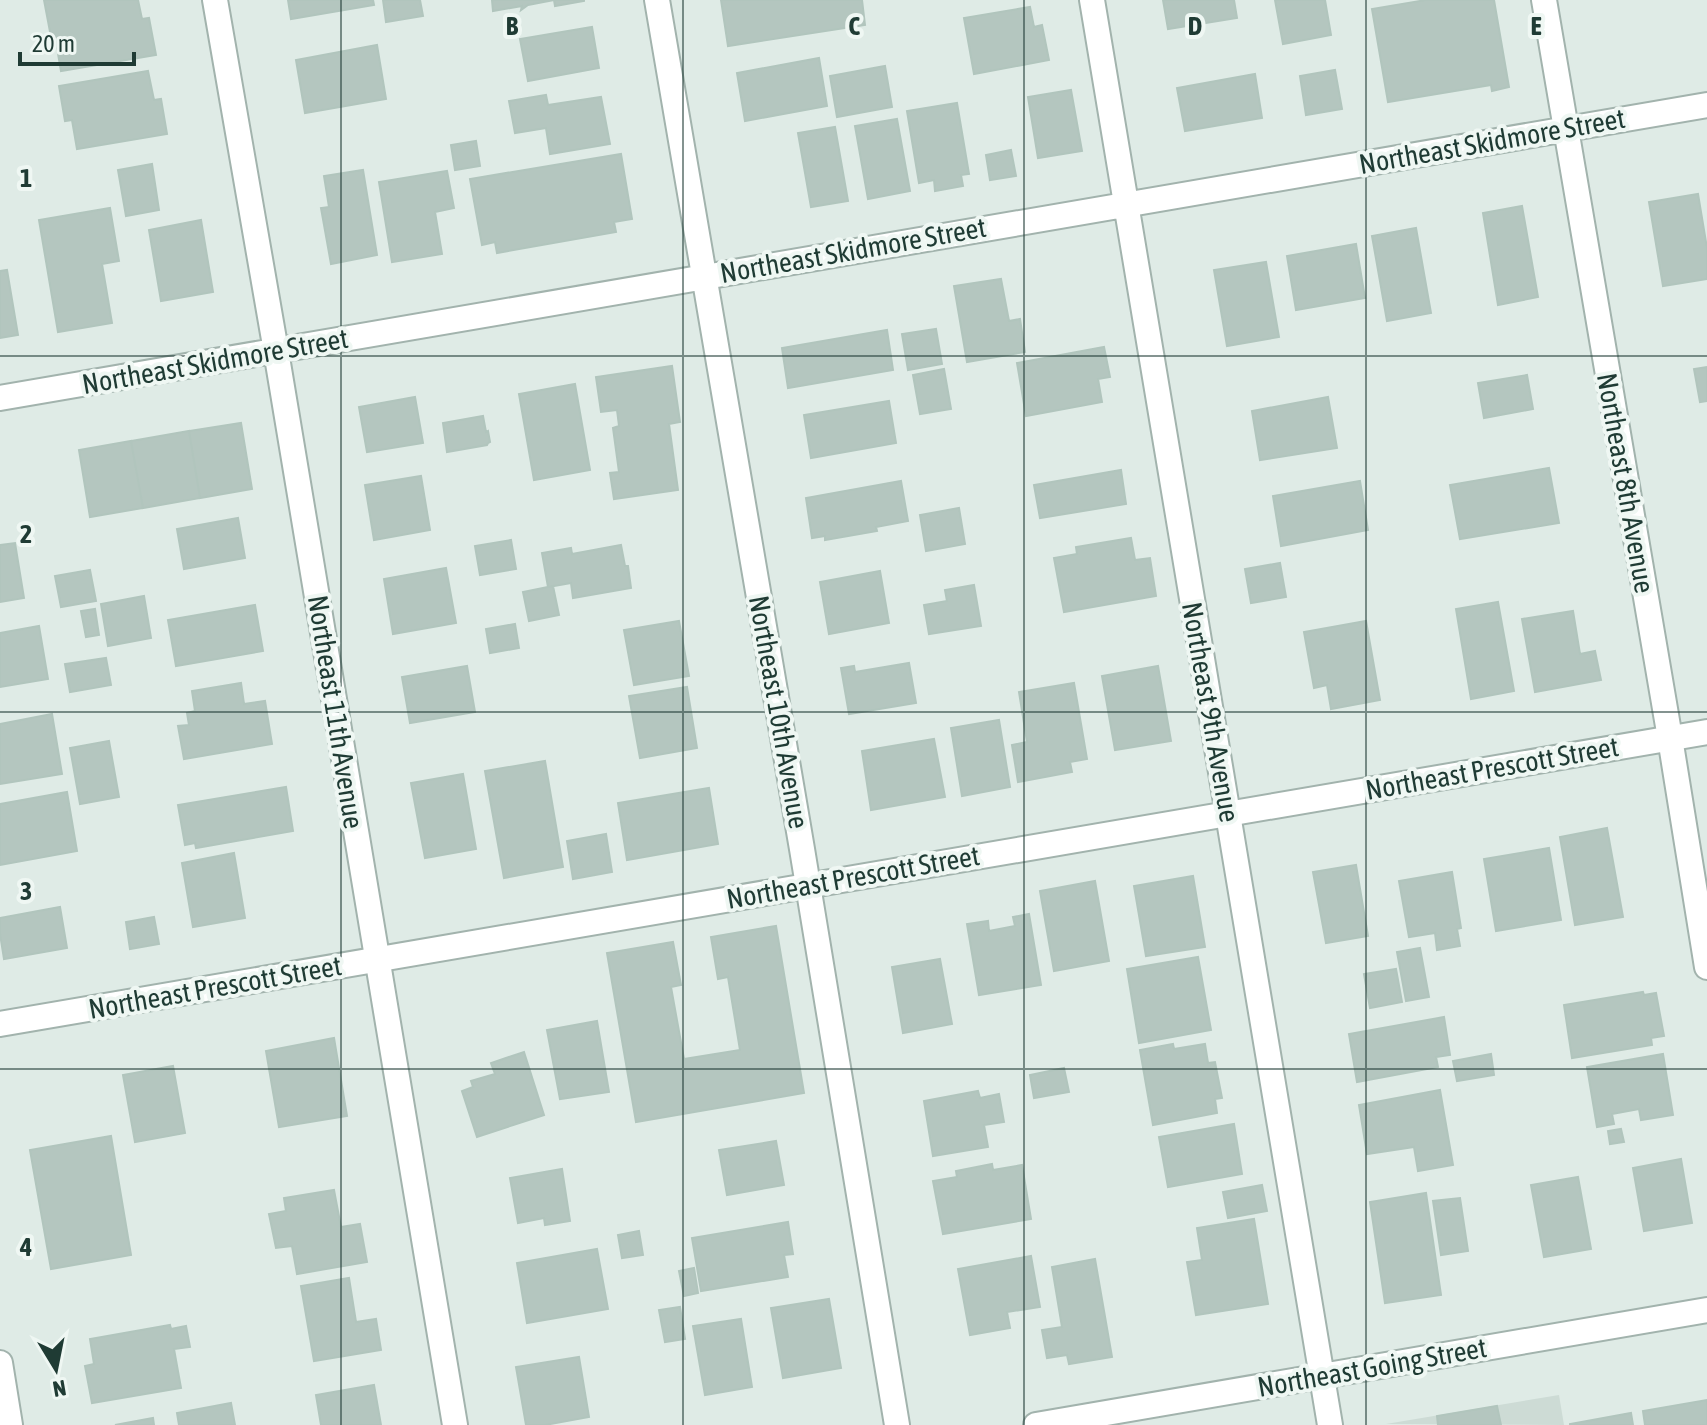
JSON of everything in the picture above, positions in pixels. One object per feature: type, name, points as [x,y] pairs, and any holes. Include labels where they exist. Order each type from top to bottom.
[{"type":"street","name":"Northeast 11th Avenue","points":[[215,0],[455,1425]]},
{"type":"street","name":"Northeast 10th Avenue","points":[[657,0],[897,1425]]},
{"type":"street","name":"Northeast 9th Avenue","points":[[1092,0],[1330,1425]]},
{"type":"street","name":"Northeast 8th Avenue","points":[[1544,0],[1707,967]]},
{"type":"street","name":"Northeast Skidmore Street","points":[[0,398],[1707,105]]},
{"type":"street","name":"Northeast Prescott Street","points":[[0,1024],[1707,732]]},
{"type":"street","name":"Northeast Going Street","points":[[1036,1425],[1707,1310]]},
{"type":"street","points":[[0,1363],[10,1425]]},
{"type":"shaded area","points":[[1559,1395],[1564,1425],[1386,1424]]},
{"type":"building","points":[[44,0],[138,0],[142,19],[149,18],[156,55],[61,71]]},
{"type":"building","points":[[288,0],[373,0],[374,5],[291,19]]},
{"type":"building","points":[[383,0],[420,0],[423,16],[386,22]]},
{"type":"building","points":[[492,0],[554,0],[528,5],[521,10],[522,6],[493,11]]},
{"type":"building","points":[[554,0],[584,0],[584,1],[555,6]]},
{"type":"building","points":[[721,0],[862,0],[865,25],[728,46]]},
{"type":"building","points":[[1163,0],[1234,0],[1237,18],[1168,29]]},
{"type":"building","points":[[1275,0],[1325,0],[1331,35],[1283,44]]},
{"type":"building","points":[[1426,0],[1494,0],[1509,87],[1492,91],[1491,85],[1388,102],[1372,9]]},
{"type":"building","points":[[1030,7],[1034,27],[1042,25],[1049,60],[974,74],[964,18]]},
{"type":"building","points":[[592,27],[599,68],[528,81],[520,39]]},
{"type":"building","points":[[377,45],[386,99],[305,113],[296,60]]},
{"type":"building","points":[[819,58],[827,106],[745,121],[737,73]]},
{"type":"building","points":[[885,66],[892,107],[837,117],[830,76]]},
{"type":"building","points":[[1335,70],[1342,109],[1306,115],[1300,76]]},
{"type":"building","points":[[148,71],[154,100],[161,99],[167,134],[77,149],[72,120],[65,121],[59,86]]},
{"type":"building","points":[[1255,74],[1262,118],[1185,131],[1177,88]]},
{"type":"building","points":[[1071,90],[1082,151],[1038,158],[1028,97]]},
{"type":"building","points":[[546,95],[548,105],[601,97],[610,144],[550,154],[546,128],[515,133],[509,101]]},
{"type":"building","points":[[957,103],[969,174],[961,175],[963,186],[935,191],[934,180],[919,183],[907,111]]},
{"type":"building","points":[[897,119],[910,191],[868,199],[855,126]]},
{"type":"building","points":[[835,127],[848,201],[811,207],[798,133]]},
{"type":"building","points":[[476,141],[480,166],[455,170],[451,145]]},
{"type":"building","points":[[1011,150],[1016,176],[990,180],[986,155]]},
{"type":"building","points":[[621,154],[632,219],[614,222],[616,232],[497,253],[495,242],[482,245],[470,179]]},
{"type":"building","points":[[152,164],[159,210],[126,216],[118,170]]},
{"type":"building","points":[[363,170],[377,255],[331,264],[321,208],[329,207],[324,176]]},
{"type":"building","points":[[447,171],[454,208],[435,212],[442,254],[392,262],[379,182]]},
{"type":"building","points":[[1698,194],[1707,248],[1707,279],[1663,286],[1649,202]]},
{"type":"building","points":[[1522,206],[1538,297],[1498,305],[1483,213]]},
{"type":"building","points":[[110,208],[119,261],[102,264],[112,323],[58,332],[39,220]]},
{"type":"building","points":[[201,220],[213,292],[161,301],[149,230]]},
{"type":"building","points":[[1416,228],[1431,313],[1387,321],[1372,236]]},
{"type":"building","points":[[1356,244],[1365,298],[1296,310],[1287,256]]},
{"type":"building","points":[[1266,262],[1279,337],[1227,346],[1214,270]]},
{"type":"building","points":[[7,270],[18,335],[0,338],[0,271]]},
{"type":"building","points":[[1001,279],[1009,321],[1020,319],[1025,352],[967,362],[954,286]]},
{"type":"building","points":[[936,329],[942,364],[908,370],[902,334]]},
{"type":"building","points":[[887,330],[893,370],[788,388],[782,348]]},
{"type":"building","points":[[1104,347],[1110,377],[1098,379],[1102,402],[1026,416],[1017,363]]},
{"type":"building","points":[[672,366],[680,422],[669,424],[678,490],[614,499],[610,473],[619,472],[613,428],[619,426],[617,410],[601,412],[596,377]]},
{"type":"building","points":[[1707,367],[1707,401],[1700,402],[1694,369]]},
{"type":"building","points":[[944,369],[951,409],[920,414],[913,375]]},
{"type":"building","points":[[1527,375],[1533,409],[1484,418],[1478,383]]},
{"type":"building","points":[[575,384],[590,470],[534,480],[519,394]]},
{"type":"building","points":[[415,397],[423,443],[367,452],[359,407]]},
{"type":"building","points":[[1328,397],[1337,448],[1260,460],[1252,411]]},
{"type":"building","points":[[889,401],[896,443],[811,458],[804,415]]},
{"type":"building","points":[[483,416],[490,442],[487,445],[447,452],[443,423]]},
{"type":"building","points":[[241,423],[252,489],[200,498],[189,431]]},
{"type":"building","points":[[189,431],[200,498],[143,508],[131,441]]},
{"type":"building","points":[[131,441],[143,508],[90,517],[79,450]]},
{"type":"building","points":[[1549,468],[1559,523],[1460,539],[1450,485]]},
{"type":"building","points":[[1121,470],[1126,504],[1040,518],[1034,485]]},
{"type":"building","points":[[421,476],[430,530],[374,540],[365,485]]},
{"type":"building","points":[[901,481],[908,521],[876,527],[877,531],[825,540],[825,536],[812,538],[806,498]]},
{"type":"building","points":[[1360,481],[1368,530],[1281,546],[1273,496]]},
{"type":"building","points":[[959,508],[965,544],[926,551],[920,515]]},
{"type":"building","points":[[238,518],[245,558],[184,569],[177,529]]},
{"type":"building","points":[[1131,538],[1135,560],[1150,558],[1156,596],[1064,612],[1054,558],[1077,554],[1076,547]]},
{"type":"building","points":[[511,540],[516,569],[480,575],[475,546]]},
{"type":"building","points":[[15,543],[24,598],[0,602],[0,545]]},
{"type":"building","points":[[621,545],[631,588],[573,598],[571,583],[548,587],[542,553],[571,548],[572,554]]},
{"type":"building","points":[[1280,563],[1286,597],[1251,603],[1245,569]]},
{"type":"building","points":[[446,568],[456,623],[393,634],[384,579]]},
{"type":"building","points":[[90,570],[96,601],[61,607],[55,576]]},
{"type":"building","points":[[880,571],[889,623],[829,634],[820,582]]},
{"type":"building","points":[[974,585],[981,626],[929,634],[924,605],[947,601],[945,590]]},
{"type":"building","points":[[553,586],[559,615],[529,621],[523,592]]},
{"type":"building","points":[[144,596],[151,638],[108,646],[101,604]]},
{"type":"building","points":[[1498,602],[1514,691],[1471,699],[1456,609]]},
{"type":"building","points":[[255,605],[263,651],[176,666],[168,620]]},
{"type":"building","points":[[95,609],[99,635],[86,637],[81,611]]},
{"type":"building","points":[[1573,611],[1580,654],[1595,651],[1601,680],[1535,692],[1522,619]]},
{"type":"building","points":[[679,621],[689,676],[634,685],[624,630]]},
{"type":"building","points":[[1366,621],[1380,700],[1331,709],[1327,685],[1314,688],[1304,632]]},
{"type":"building","points":[[515,624],[519,648],[490,653],[486,629]]},
{"type":"building","points":[[39,626],[48,679],[0,687],[0,633]]},
{"type":"building","points":[[106,658],[111,685],[70,692],[65,664]]},
{"type":"building","points":[[909,663],[916,703],[849,714],[841,668],[854,666],[855,672]]},
{"type":"building","points":[[467,666],[475,712],[410,723],[402,677]]},
{"type":"building","points":[[1158,666],[1171,741],[1115,750],[1102,676]]},
{"type":"building","points":[[241,683],[244,704],[265,701],[272,744],[184,759],[178,726],[189,725],[187,713],[195,711],[192,691]]},
{"type":"building","points":[[1074,683],[1087,759],[1070,762],[1072,772],[1018,782],[1012,745],[1027,742],[1019,692]]},
{"type":"building","points":[[687,687],[697,748],[640,758],[629,696]]},
{"type":"building","points":[[52,714],[62,774],[0,784],[0,724]]},
{"type":"building","points":[[999,720],[1010,787],[962,796],[951,728]]},
{"type":"building","points":[[934,739],[945,797],[871,810],[862,751]]},
{"type":"building","points":[[109,741],[119,797],[80,804],[70,748]]},
{"type":"building","points":[[545,761],[563,867],[504,878],[485,771]]},
{"type":"building","points":[[463,774],[476,849],[425,858],[411,783]]},
{"type":"building","points":[[286,787],[293,831],[196,848],[195,843],[185,845],[178,805]]},
{"type":"building","points":[[709,788],[718,844],[627,860],[618,803]]},
{"type":"building","points":[[67,792],[77,851],[0,865],[0,804]]},
{"type":"building","points":[[1607,828],[1623,917],[1575,925],[1560,837]]},
{"type":"building","points":[[606,834],[612,872],[573,879],[567,841]]},
{"type":"building","points":[[1549,848],[1561,920],[1496,931],[1484,859]]},
{"type":"building","points":[[234,853],[245,918],[193,927],[182,863]]},
{"type":"building","points":[[1356,865],[1368,936],[1326,943],[1313,872]]},
{"type":"building","points":[[1452,872],[1461,928],[1457,929],[1460,946],[1437,950],[1435,933],[1409,937],[1399,881]]},
{"type":"building","points":[[1193,876],[1205,947],[1146,956],[1134,886]]},
{"type":"building","points":[[1095,881],[1109,961],[1054,971],[1040,891]]},
{"type":"building","points":[[60,907],[67,948],[4,959],[0,918]]},
{"type":"building","points":[[1029,914],[1041,985],[979,995],[967,924],[988,921],[989,931],[1015,926],[1013,917]]},
{"type":"building","points":[[154,917],[159,944],[130,949],[126,922]]},
{"type":"building","points":[[776,926],[804,1093],[636,1122],[607,953],[673,942],[681,985],[671,987],[684,1059],[740,1050],[728,977],[718,979],[711,937]]},
{"type":"building","points":[[1420,948],[1429,997],[1406,1001],[1397,952]]},
{"type":"building","points":[[1198,957],[1211,1030],[1139,1043],[1127,969]]},
{"type":"building","points":[[940,959],[952,1024],[903,1033],[892,967]]},
{"type":"building","points":[[1396,969],[1402,1002],[1370,1008],[1364,974]]},
{"type":"building","points":[[1643,992],[1644,995],[1656,993],[1664,1036],[1651,1038],[1652,1045],[1572,1058],[1564,1005]]},
{"type":"building","points":[[1444,1017],[1450,1055],[1436,1057],[1438,1067],[1357,1082],[1349,1034]]},
{"type":"building","points":[[597,1021],[609,1092],[560,1099],[547,1030]]},
{"type":"building","points":[[334,1038],[347,1116],[279,1127],[266,1051]]},
{"type":"building","points":[[1173,1044],[1174,1049],[1205,1044],[1208,1063],[1215,1062],[1222,1098],[1215,1099],[1217,1113],[1153,1125],[1140,1050]]},
{"type":"building","points":[[524,1052],[544,1115],[477,1137],[462,1091],[473,1087],[471,1081],[495,1074],[491,1063]]},
{"type":"building","points":[[1491,1054],[1494,1075],[1457,1081],[1453,1061]]},
{"type":"building","points":[[1663,1054],[1673,1115],[1641,1120],[1639,1109],[1612,1114],[1614,1124],[1597,1127],[1587,1067]]},
{"type":"building","points":[[173,1066],[185,1133],[135,1142],[123,1075]]},
{"type":"building","points":[[1064,1068],[1069,1092],[1034,1098],[1030,1075]]},
{"type":"building","points":[[1440,1090],[1453,1165],[1418,1171],[1414,1147],[1367,1154],[1359,1105]]},
{"type":"building","points":[[978,1091],[980,1098],[999,1094],[1004,1122],[984,1125],[988,1147],[933,1156],[924,1101]]},
{"type":"building","points":[[1234,1124],[1242,1174],[1168,1187],[1159,1137]]},
{"type":"building","points":[[1621,1129],[1624,1142],[1610,1144],[1608,1131]]},
{"type":"building","points":[[111,1136],[131,1255],[51,1269],[30,1150]]},
{"type":"building","points":[[776,1141],[784,1185],[727,1195],[719,1150]]},
{"type":"building","points":[[1681,1159],[1692,1223],[1644,1231],[1633,1168]]},
{"type":"building","points":[[992,1164],[993,1170],[1022,1165],[1031,1219],[943,1234],[933,1181],[957,1177],[956,1171]]},
{"type":"building","points":[[562,1169],[570,1221],[545,1225],[544,1218],[518,1223],[510,1178]]},
{"type":"building","points":[[1578,1177],[1591,1249],[1544,1257],[1531,1185]]},
{"type":"building","points":[[1262,1185],[1267,1211],[1228,1218],[1223,1192]]},
{"type":"building","points":[[334,1190],[341,1227],[360,1224],[367,1262],[297,1274],[292,1246],[276,1248],[269,1214],[286,1211],[284,1198]]},
{"type":"building","points":[[1426,1193],[1441,1295],[1385,1303],[1370,1202]]},
{"type":"building","points":[[1460,1198],[1468,1251],[1441,1255],[1433,1201]]},
{"type":"building","points":[[1254,1219],[1268,1304],[1196,1315],[1187,1262],[1202,1260],[1197,1228]]},
{"type":"building","points":[[788,1222],[793,1254],[784,1255],[788,1277],[701,1291],[692,1238]]},
{"type":"building","points":[[639,1231],[643,1255],[622,1258],[618,1235]]},
{"type":"building","points":[[597,1249],[608,1309],[527,1323],[517,1263]]},
{"type":"building","points":[[1031,1256],[1040,1307],[1007,1312],[1010,1328],[970,1335],[958,1269]]},
{"type":"building","points":[[1095,1259],[1112,1357],[1069,1364],[1067,1355],[1047,1358],[1042,1330],[1062,1327],[1052,1267]]},
{"type":"building","points":[[694,1268],[698,1293],[684,1296],[679,1271]]},
{"type":"building","points":[[349,1278],[356,1322],[376,1319],[381,1350],[314,1361],[301,1286]]},
{"type":"building","points":[[829,1299],[841,1368],[783,1378],[771,1308]]},
{"type":"building","points":[[680,1307],[685,1339],[665,1342],[659,1310]]},
{"type":"building","points":[[741,1319],[752,1387],[705,1395],[693,1326]]},
{"type":"building","points":[[170,1325],[171,1329],[186,1326],[190,1347],[174,1349],[181,1388],[92,1403],[85,1366],[94,1364],[90,1339]]},
{"type":"building","points":[[579,1357],[589,1417],[526,1425],[516,1367]]},
{"type":"building","points":[[374,1385],[381,1425],[321,1425],[316,1395]]},
{"type":"building","points":[[1707,1400],[1707,1425],[1645,1425],[1643,1411]]},
{"type":"building","points":[[231,1403],[235,1425],[179,1425],[177,1413]]},
{"type":"building","points":[[1497,1406],[1501,1425],[1438,1425],[1437,1416]]},
{"type":"building","points":[[1631,1413],[1633,1425],[1570,1425],[1570,1424]]},
{"type":"building","points":[[153,1418],[154,1425],[115,1425]]}]
